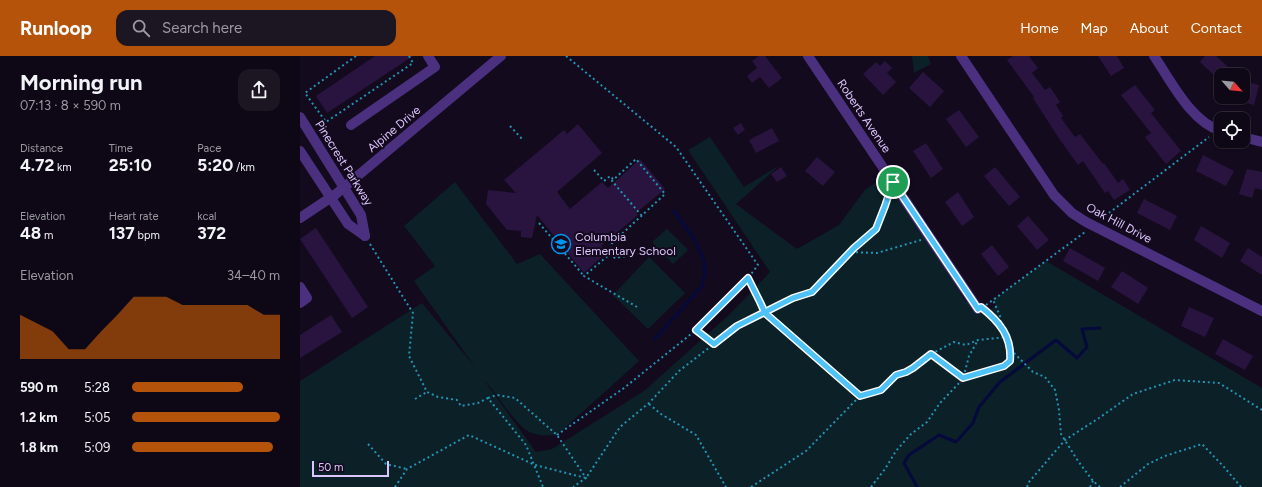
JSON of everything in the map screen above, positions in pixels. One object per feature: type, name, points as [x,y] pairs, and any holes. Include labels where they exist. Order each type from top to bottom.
[{"type":"street","points":[[351,125],[435,67],[428,56]]},
{"type":"street","name":"Alpine Drive","points":[[300,218],[344,187],[501,56]]},
{"type":"street","name":"Roberts Avenue","points":[[808,56],[929,237],[982,307]]},
{"type":"street","name":"Oak Hill Drive","points":[[961,56],[1054,195],[1072,213],[1086,222],[1262,311]]},
{"type":"street","points":[[1154,56],[1187,105],[1207,124],[1214,128]]},
{"type":"street","name":"Pinecrest Parkway","points":[[300,117],[361,215],[365,236]]},
{"type":"street","points":[[1250,139],[1262,142]]},
{"type":"street","points":[[300,151],[348,224],[365,236]]},
{"type":"street","points":[[300,287],[307,298],[300,303]]},
{"type":"path","points":[[356,56],[305,92],[326,122],[414,63],[408,56]]},
{"type":"path","points":[[557,435],[624,388],[696,330],[748,278],[758,265],[676,147],[566,56]]},
{"type":"path","points":[[510,126],[522,140]]},
{"type":"path","points":[[584,276],[610,254],[612,243],[665,194],[636,159],[614,180]]},
{"type":"path","points":[[594,170],[604,181],[610,176],[614,180],[612,181],[642,216]]},
{"type":"path","points":[[573,487],[586,478],[620,427],[649,404],[680,371],[737,326],[793,298],[812,292],[850,252],[876,229],[893,182]]},
{"type":"path","points":[[539,223],[584,276],[637,307]]},
{"type":"path","points":[[365,236],[413,313],[409,356],[426,392],[438,397],[457,400],[461,406],[478,403],[497,395],[515,398],[557,435],[586,478]]},
{"type":"path","points":[[850,252],[877,253],[906,246],[929,237]]},
{"type":"path","points":[[610,254],[615,258],[648,252],[655,246]]},
{"type":"path","points":[[748,278],[765,313],[860,396]]},
{"type":"path","points":[[963,378],[1004,366],[1010,361],[1011,350],[1007,337],[1001,326],[981,307],[993,300]]},
{"type":"path","points":[[696,330],[714,344]]},
{"type":"path","points":[[751,487],[806,451],[860,396],[881,390],[896,375],[913,368],[931,354],[954,342],[966,345],[978,340],[1007,337]]},
{"type":"path","points":[[871,487],[885,469],[896,451],[910,435],[927,422],[940,403],[963,378],[969,356],[978,340]]},
{"type":"path","points":[[1011,350],[1033,372],[1045,377],[1055,390],[1059,410],[1061,434],[1093,481],[1100,487]]},
{"type":"path","points":[[931,354],[963,378]]},
{"type":"path","points":[[1027,487],[1029,482],[1065,440],[1133,394],[1175,380],[1219,383],[1262,410]]},
{"type":"path","points":[[415,399],[426,392]]},
{"type":"path","points":[[488,398],[526,445],[544,487]]},
{"type":"path","points":[[649,404],[661,414],[696,435],[726,487]]},
{"type":"path","points":[[395,487],[407,469],[469,435],[535,465],[586,478]]},
{"type":"path","points":[[368,444],[386,464],[407,469]]},
{"type":"path","points":[[1120,487],[1148,464],[1165,456],[1202,444],[1241,487]]},
{"type":"path","points":[[1090,487],[1093,481]]},
{"type":"shaded area","points":[[912,56],[928,56],[931,64],[914,73]]},
{"type":"shaded area","points":[[710,137],[744,187],[780,165],[736,204],[797,249],[839,225],[864,191],[877,181],[888,178],[910,198],[918,210],[929,237],[965,301],[986,312],[996,306],[993,300],[1046,261],[1262,388],[1262,487],[300,487],[300,381],[422,303],[475,367],[414,281],[435,266],[404,226],[455,182],[517,264],[540,254],[639,361],[557,435],[535,434],[521,426],[484,380],[536,452],[552,449],[644,391],[729,315],[770,272],[688,150]]},
{"type":"shaded area","points":[[667,229],[688,250],[673,264],[652,242]]},
{"type":"shaded area","points":[[649,257],[685,293],[648,329],[613,295]]},
{"type":"building","points":[[375,56],[413,56],[327,113],[316,96]]},
{"type":"building","points":[[759,56],[765,56],[782,78],[769,88],[760,77],[752,83],[747,76],[757,68],[752,61]]},
{"type":"building","points":[[1013,56],[1029,56],[1038,68],[1032,73],[1045,90],[1050,87],[1060,102],[1056,105],[1063,116],[1061,118],[1075,137],[1080,134],[1118,183],[1123,179],[1130,190],[1114,200],[1108,191],[1105,193],[1083,161],[1078,165],[1058,137],[1033,98],[1034,97],[1007,60]]},
{"type":"building","points":[[1098,56],[1117,56],[1124,68],[1111,76]]},
{"type":"building","points":[[1205,56],[1216,56],[1228,68],[1214,68],[1214,75],[1200,62]]},
{"type":"building","points":[[885,61],[892,68],[887,73],[896,82],[883,95],[863,74],[876,62],[880,66]]},
{"type":"building","points":[[923,72],[944,91],[930,107],[909,88]]},
{"type":"building","points":[[1250,83],[1259,85],[1254,105],[1250,104]]},
{"type":"building","points":[[1135,85],[1155,110],[1151,113],[1181,151],[1166,164],[1145,137],[1151,133],[1121,95]]},
{"type":"building","points":[[959,110],[979,137],[966,147],[946,119]]},
{"type":"building","points":[[741,123],[745,130],[738,135],[733,128]]},
{"type":"building","points":[[578,124],[602,153],[557,192],[570,209],[602,182],[608,188],[640,159],[665,189],[636,213],[638,215],[601,246],[606,253],[584,273],[537,215],[532,238],[521,237],[521,231],[507,230],[486,204],[488,190],[516,193],[504,180],[564,130],[567,134]]},
{"type":"building","points":[[772,128],[779,141],[756,153],[749,140]]},
{"type":"building","points":[[926,143],[943,169],[931,178],[913,151]]},
{"type":"building","points":[[1203,155],[1234,171],[1226,186],[1196,171]]},
{"type":"building","points":[[817,157],[835,172],[823,186],[805,171]]},
{"type":"building","points":[[781,167],[787,176],[777,182],[771,174]]},
{"type":"building","points":[[995,167],[1020,197],[1009,206],[984,176]]},
{"type":"building","points":[[1247,169],[1262,172],[1262,190],[1255,188],[1252,198],[1239,194]]},
{"type":"building","points":[[958,192],[974,217],[962,226],[945,202]]},
{"type":"building","points":[[1144,199],[1177,216],[1170,230],[1137,213]]},
{"type":"building","points":[[1028,216],[1049,240],[1037,250],[1017,226]]},
{"type":"building","points":[[1201,226],[1230,243],[1222,258],[1194,240]]},
{"type":"building","points":[[316,228],[368,307],[352,318],[300,239]]},
{"type":"building","points":[[992,245],[1009,267],[998,276],[981,254]]},
{"type":"building","points":[[1070,248],[1105,268],[1098,281],[1063,261]]},
{"type":"building","points":[[1248,248],[1262,257],[1262,275],[1240,261]]},
{"type":"building","points":[[1122,271],[1148,288],[1138,304],[1111,287]]},
{"type":"building","points":[[1189,307],[1214,318],[1205,337],[1181,326]]},
{"type":"building","points":[[331,315],[342,332],[300,358],[300,335]]},
{"type":"building","points":[[1223,339],[1253,356],[1245,370],[1215,354]]},
{"type":"waterway","points":[[655,339],[702,286],[705,274],[704,260],[695,240],[674,211]]},
{"type":"waterway","points":[[917,487],[904,463],[909,455],[939,435],[956,442],[973,423],[979,407],[1000,382],[1056,340],[1077,358],[1087,347],[1082,329],[1100,328]]},
{"type":"place","name":"Columbia Elementary School","points":[[561,244]]},
{"type":"route","points":[[893,182],[876,229],[854,248],[812,292],[793,298],[765,313],[737,326],[714,344],[696,330],[748,278],[765,313],[860,396],[881,390],[896,375],[913,368],[931,354],[963,378],[1004,366],[1010,361],[1011,350],[1007,337],[1001,326],[981,307],[978,309],[893,182]]}]
